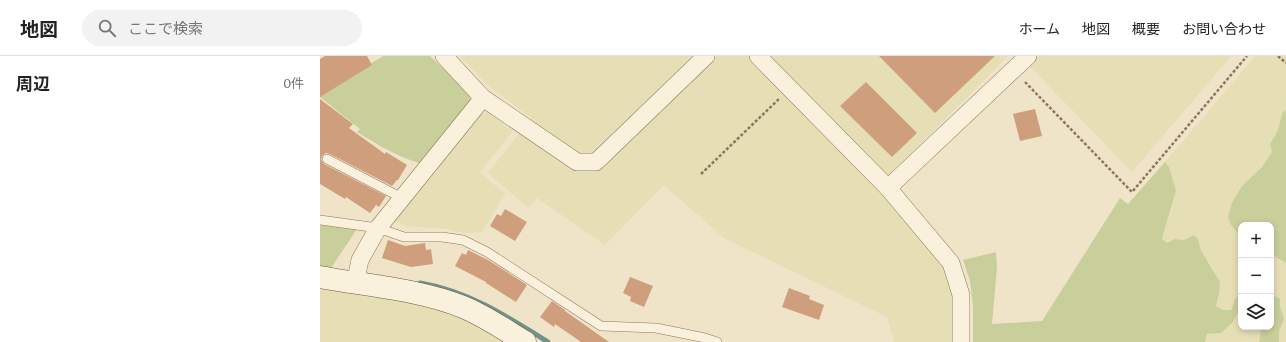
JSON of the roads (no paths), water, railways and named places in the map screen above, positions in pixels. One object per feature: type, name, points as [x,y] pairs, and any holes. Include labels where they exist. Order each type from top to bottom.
[{"type":"street","points":[[444,56],[483,98],[577,162],[596,162],[706,56]]},
{"type":"street","points":[[758,56],[888,188],[951,263],[962,295],[961,342]]},
{"type":"street","points":[[888,188],[1028,56]]},
{"type":"street","points":[[354,284],[360,260],[378,228],[483,98]]},
{"type":"street","points":[[320,277],[354,284],[419,293],[464,307],[525,342]]},
{"type":"lane","points":[[327,159],[402,198]]},
{"type":"lane","points":[[320,220],[378,228],[404,237],[442,237],[463,240],[487,252],[601,326],[656,328],[705,338],[717,342]]},
{"type":"waterway","points":[[420,283],[455,292],[487,306],[503,314],[548,342]]}]
